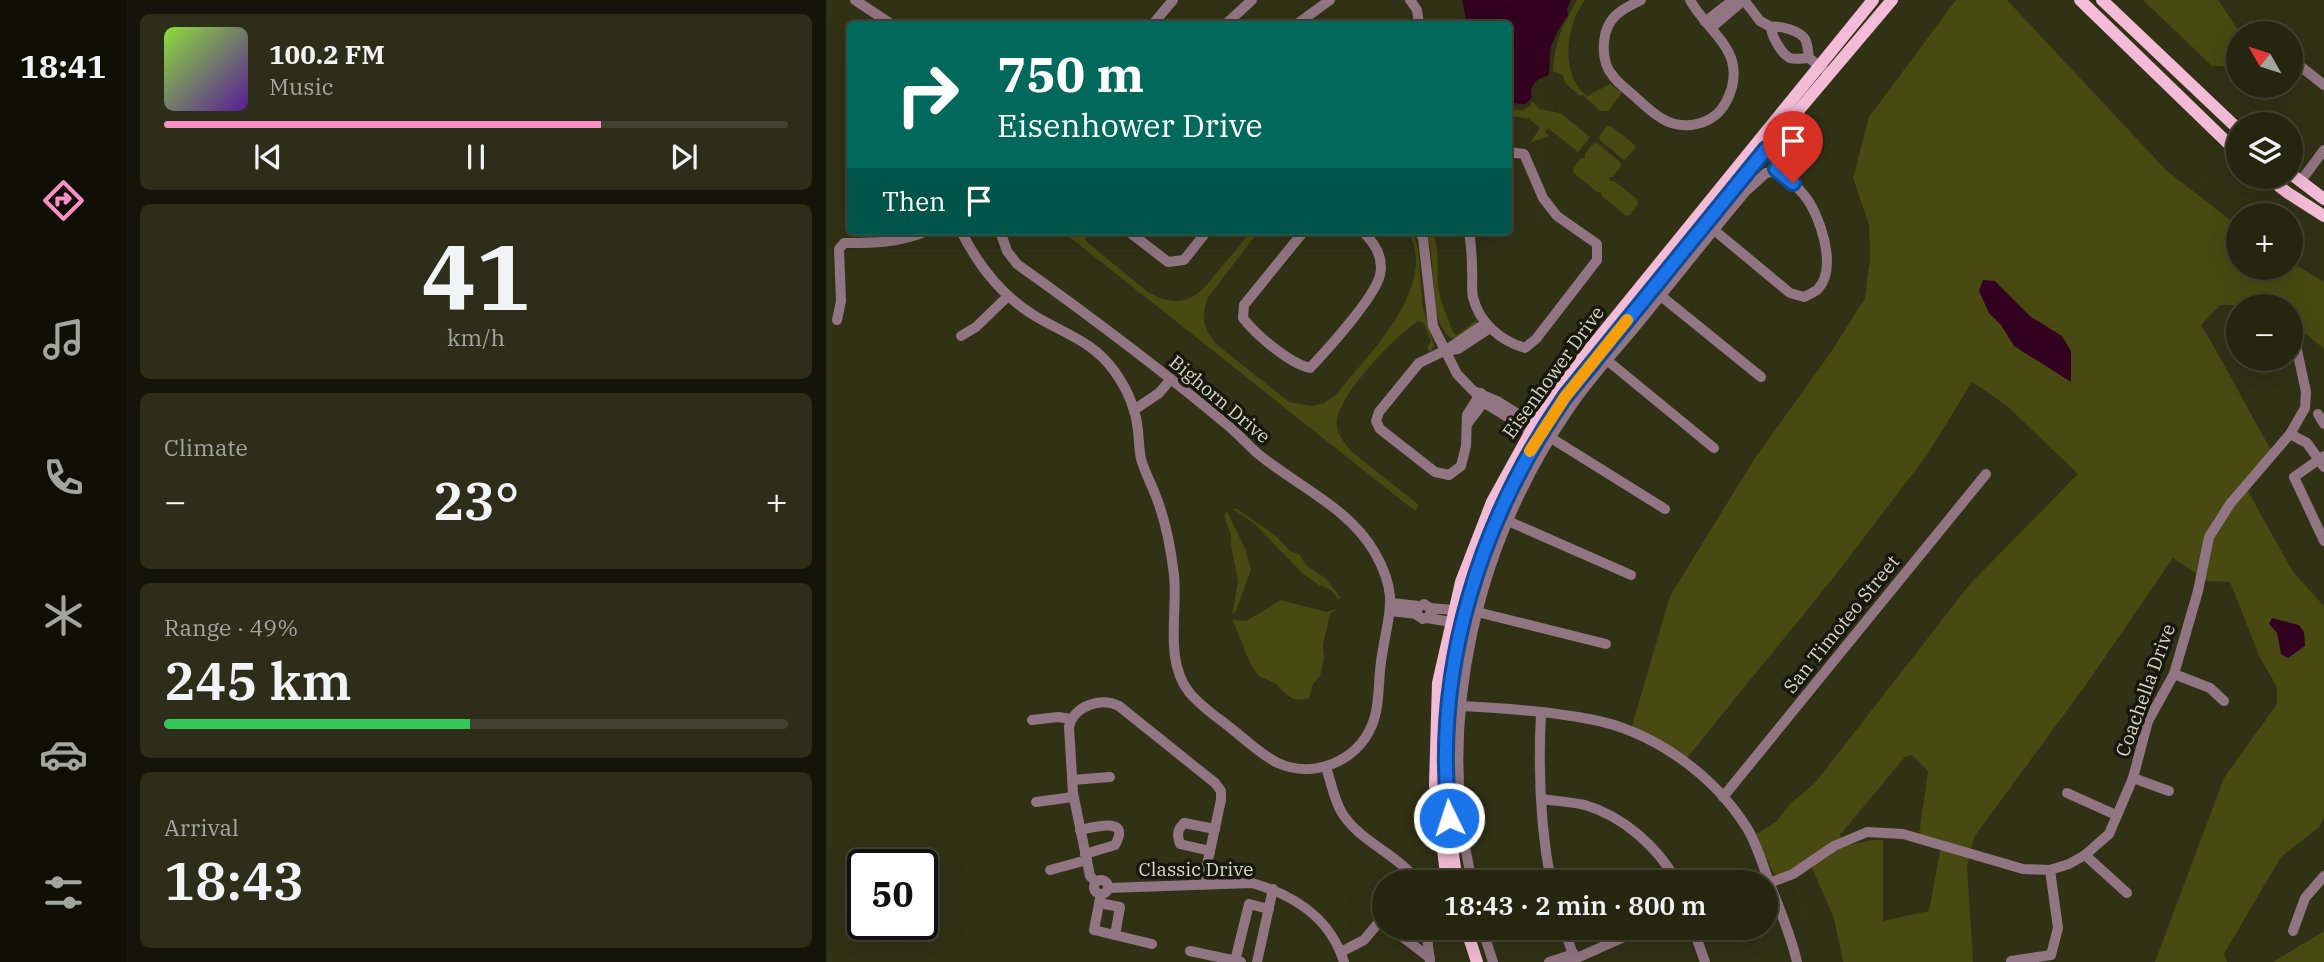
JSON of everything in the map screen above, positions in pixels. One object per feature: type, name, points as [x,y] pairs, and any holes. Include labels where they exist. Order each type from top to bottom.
[{"type":"main road","name":"Eisenhower Drive","points":[[1456,870],[1447,795],[1446,743],[1452,672],[1461,623],[1483,552],[1500,509],[1540,431],[1584,356],[1873,0]]},
{"type":"main road","name":"Eisenhower Drive","points":[[1446,870],[1435,785],[1438,684],[1461,582],[1492,502],[1571,388],[1766,149],[1819,66],[1892,0]]},
{"type":"main road","points":[[2080,0],[2226,141]]},
{"type":"main road","points":[[2102,0],[2226,118]]},
{"type":"main road","points":[[2195,111],[2205,108],[2226,129]]},
{"type":"main road","points":[[2303,184],[2324,199]]},
{"type":"main road","points":[[2283,189],[2324,216]]},
{"type":"main road","points":[[1462,940],[1468,962]]},
{"type":"main road","points":[[1470,940],[1477,962]]},
{"type":"street","points":[[855,0],[886,21]]},
{"type":"street","points":[[1156,21],[1173,0]]},
{"type":"street","points":[[1229,21],[1251,0]]},
{"type":"street","points":[[1300,21],[1315,4],[1330,0]]},
{"type":"street","points":[[1410,0],[1417,10],[1419,21]]},
{"type":"street","points":[[1642,0],[1626,8],[1611,21],[1605,36],[1605,63],[1611,75],[1663,119],[1679,125],[1692,125],[1705,121],[1723,107],[1732,92],[1734,76],[1731,60],[1690,0]]},
{"type":"street","points":[[1708,25],[1733,0]]},
{"type":"street","points":[[1708,25],[1744,0],[1760,21],[1805,38],[1819,66]]},
{"type":"street","points":[[1770,26],[1771,35],[1788,57],[1819,66]]},
{"type":"street","points":[[1779,45],[1790,32]]},
{"type":"street","points":[[2303,68],[2324,85]]},
{"type":"street","points":[[1714,230],[1790,293],[1804,298],[1818,289],[1826,273],[1819,219],[1806,198],[1776,169],[1778,158],[1766,149]]},
{"type":"street","points":[[2303,170],[2324,150]]},
{"type":"street","points":[[1470,235],[1473,297],[1488,325],[1512,344],[1525,348],[1536,339],[1597,260],[1597,244],[1557,216],[1543,198],[1524,153],[1512,152]]},
{"type":"street","name":"Eisenhower Drive","points":[[1470,870],[1461,817],[1459,772],[1462,706],[1477,612],[1488,571],[1540,431],[1570,408],[1746,191],[1766,173],[1776,169]]},
{"type":"street","points":[[837,320],[841,301],[839,249],[844,243],[893,241],[918,235]]},
{"type":"street","points":[[963,235],[978,261],[1009,296],[1038,318],[1079,338],[1098,352],[1115,372],[1134,410],[1140,457],[1158,500],[1172,553],[1176,606],[1174,655],[1185,687],[1204,707],[1275,762],[1304,769],[1326,767],[1351,754],[1372,725],[1391,607],[1418,610],[1426,605],[1429,613],[1452,616],[1456,620],[1449,658],[1452,672]]},
{"type":"street","name":"Bighorn Drive","points":[[1001,235],[1007,251],[1017,264],[1095,319],[1236,432],[1254,451],[1361,531],[1376,553],[1387,577],[1391,607]]},
{"type":"street","points":[[1133,235],[1168,262],[1184,260],[1204,235]]},
{"type":"street","points":[[1301,235],[1244,305],[1243,318],[1251,328],[1298,365],[1310,368],[1374,289],[1381,273],[1380,256],[1373,241],[1366,235]]},
{"type":"street","points":[[1422,235],[1433,327],[1457,374],[1481,396],[1665,509]]},
{"type":"street","points":[[961,336],[976,327],[1009,296]]},
{"type":"street","points":[[1661,296],[1761,377]]},
{"type":"street","points":[[1481,396],[1468,424],[1461,466],[1449,475],[1435,472],[1380,429],[1376,421],[1379,412],[1419,363],[1488,325]]},
{"type":"street","points":[[1608,361],[1714,448]]},
{"type":"street","name":"Coachella Drive","points":[[1778,880],[1793,874],[1835,846],[1867,832],[1903,834],[2022,869],[2050,870],[2085,855],[2109,834],[2133,778],[2148,721],[2174,674],[2198,591],[2209,537],[2230,504],[2290,434],[2305,408],[2306,392],[2301,371]]},
{"type":"street","points":[[1134,410],[1159,393],[1171,379]]},
{"type":"street","points":[[2290,434],[2307,443],[2322,460],[2294,477],[2324,541]]},
{"type":"street","name":"San Timoteo Street","points":[[1723,797],[1986,474]]},
{"type":"street","points":[[1508,521],[1631,575]]},
{"type":"street","points":[[1477,612],[1606,643]]},
{"type":"street","points":[[2174,674],[2210,688],[2224,701]]},
{"type":"street","points":[[1152,944],[1094,930],[1104,880],[1095,881],[1090,876],[1073,797],[1071,719],[1080,708],[1110,702],[1119,706],[1215,783],[1221,791],[1206,884]]},
{"type":"street","points":[[1462,706],[1590,719],[1626,730],[1660,746],[1692,767],[1723,797],[1747,828],[1766,870]]},
{"type":"street","points":[[1541,713],[1539,760],[1542,836],[1549,870]]},
{"type":"street","points":[[1032,720],[1058,717],[1071,719]]},
{"type":"street","points":[[1326,767],[1342,813],[1350,823],[1408,870]]},
{"type":"street","points":[[1072,780],[1110,777]]},
{"type":"street","points":[[2133,778],[2169,791]]},
{"type":"street","points":[[2067,793],[2116,815]]},
{"type":"street","points":[[1036,802],[1073,797]]},
{"type":"street","points":[[1541,799],[1586,805],[1617,819],[1643,839],[1671,870]]},
{"type":"street","points":[[1210,851],[1180,844],[1177,836],[1184,823],[1214,829]]},
{"type":"street","points":[[1050,870],[1115,845],[1119,832],[1116,826],[1109,824],[1080,830]]},
{"type":"street","points":[[2085,855],[2127,893]]},
{"type":"street","points":[[2011,961],[2055,959],[2058,928],[2050,870]]},
{"type":"street","points":[[2293,931],[2305,898],[2324,876]]},
{"type":"street","name":"Classic Drive","points":[[1103,895],[1206,884],[1252,883],[1273,889],[1309,908],[1324,924],[1342,957],[1372,930]]},
{"type":"street","points":[[1257,962],[1273,889]]},
{"type":"street","points":[[1103,895],[1120,907],[1115,935]]},
{"type":"street","points":[[1190,951],[1238,961],[1249,904],[1269,909]]},
{"type":"street","points":[[1778,906],[1797,962]]},
{"type":"street","points":[[1406,940],[1430,960]]},
{"type":"street","points":[[1428,940],[1430,960]]},
{"type":"street","points":[[1486,940],[1493,962]]},
{"type":"street","points":[[1567,940],[1573,959]]},
{"type":"street","points":[[1549,962],[1573,959],[1615,940]]},
{"type":"street","points":[[1697,940],[1705,962]]},
{"type":"shaded area","points":[[1462,0],[1571,0],[1567,8],[1568,16],[1551,47],[1548,76],[1535,83],[1531,89],[1532,97],[1526,104],[1512,103],[1512,21],[1466,21]]},
{"type":"shaded area","points":[[1577,0],[1585,0],[1573,22],[1570,36],[1568,49],[1572,75],[1587,96],[1610,84],[1622,93],[1608,111],[1600,111],[1565,83],[1563,75],[1553,71],[1560,34]]},
{"type":"shaded area","points":[[1956,0],[2007,0],[2167,171],[2226,217],[2226,280],[2303,280],[2303,269],[2324,282],[2324,349],[2303,332],[2303,294],[2226,294],[2226,305],[2220,305],[2201,325],[2273,453],[2245,486],[2293,572],[2324,606],[2324,818],[2319,827],[2281,857],[2224,954],[2227,962],[2155,962],[2224,778],[2277,704],[2277,687],[2260,658],[2230,582],[2207,581],[2173,558],[2085,686],[1974,837],[1967,866],[1973,962],[1843,962],[1834,918],[1808,859],[1783,875],[1778,874],[1778,870],[1772,870],[1755,835],[1776,822],[1790,804],[1815,783],[1970,584],[2078,474],[2006,405],[1972,382],[1927,455],[1837,573],[1686,759],[1631,729],[1670,596],[1755,458],[1831,352],[1865,298],[1870,258],[1869,225],[1853,178],[1869,117]],"holes":[[[1912,755],[1928,771],[1919,835],[1942,841],[1929,911],[1883,921],[1883,840],[1846,846],[1840,835],[1905,757]]]},
{"type":"shaded area","points":[[2143,0],[2218,0],[2232,21],[2226,21],[2226,66],[2212,66]]},
{"type":"shaded area","points":[[1531,101],[1540,109],[1560,113],[1590,137],[1578,152],[1548,128],[1545,132],[1549,136],[1530,143],[1540,128],[1529,119],[1512,116],[1512,109],[1522,110],[1531,106]]},
{"type":"shaded area","points":[[1607,126],[1611,126],[1635,145],[1635,149],[1624,160],[1600,140],[1599,136]]},
{"type":"shaded area","points":[[1597,143],[1620,162],[1621,166],[1613,177],[1609,177],[1609,181],[1614,181],[1637,199],[1638,204],[1630,215],[1626,216],[1602,196],[1601,192],[1597,192],[1574,173],[1573,168],[1581,158],[1585,158],[1593,144]]},
{"type":"shaded area","points":[[1067,235],[1084,235],[1087,242],[1149,293],[1173,301],[1191,298],[1199,292],[1247,235],[1256,235],[1209,296],[1204,309],[1206,327],[1216,344],[1289,402],[1312,406],[1324,403],[1336,395],[1396,319],[1408,297],[1415,274],[1415,252],[1409,235],[1413,235],[1418,248],[1423,308],[1434,346],[1430,352],[1427,348],[1431,341],[1424,323],[1418,321],[1408,329],[1381,354],[1355,385],[1338,415],[1337,427],[1342,440],[1351,451],[1419,505],[1415,511]]},
{"type":"shaded area","points":[[1427,235],[1433,235],[1437,253],[1439,292],[1454,334],[1457,335],[1478,319],[1474,327],[1453,339],[1445,332],[1439,320]]},
{"type":"shaded area","points":[[1983,280],[1995,281],[2031,317],[2062,336],[2071,351],[2071,382],[2014,346],[2001,325],[1989,313],[1979,291]]},
{"type":"shaded area","points":[[1233,509],[1237,509],[1276,536],[1290,551],[1300,555],[1307,566],[1325,578],[1341,598],[1338,599],[1331,590],[1302,573],[1255,524]]},
{"type":"shaded area","points":[[1227,511],[1246,551],[1251,570],[1236,611],[1232,614],[1238,582],[1231,535],[1224,516]]},
{"type":"shaded area","points":[[1281,600],[1326,612],[1337,609],[1330,614],[1320,676],[1313,684],[1309,698],[1303,700],[1290,697],[1276,684],[1257,674],[1232,620],[1246,621]]},
{"type":"shaded area","points":[[2272,618],[2299,625],[2304,632],[2305,646],[2288,658],[2281,654],[2277,633],[2269,624]]},
{"type":"shaded area","points":[[2324,931],[2324,962],[2273,962]]},
{"type":"slow traffic","points":[[1530,451],[1565,397],[1627,320]]},
{"type":"route","points":[[1449,818],[1446,743],[1449,694],[1458,638],[1483,552],[1516,477],[1565,397],[1766,149],[1778,158],[1776,169],[1793,183]]}]
